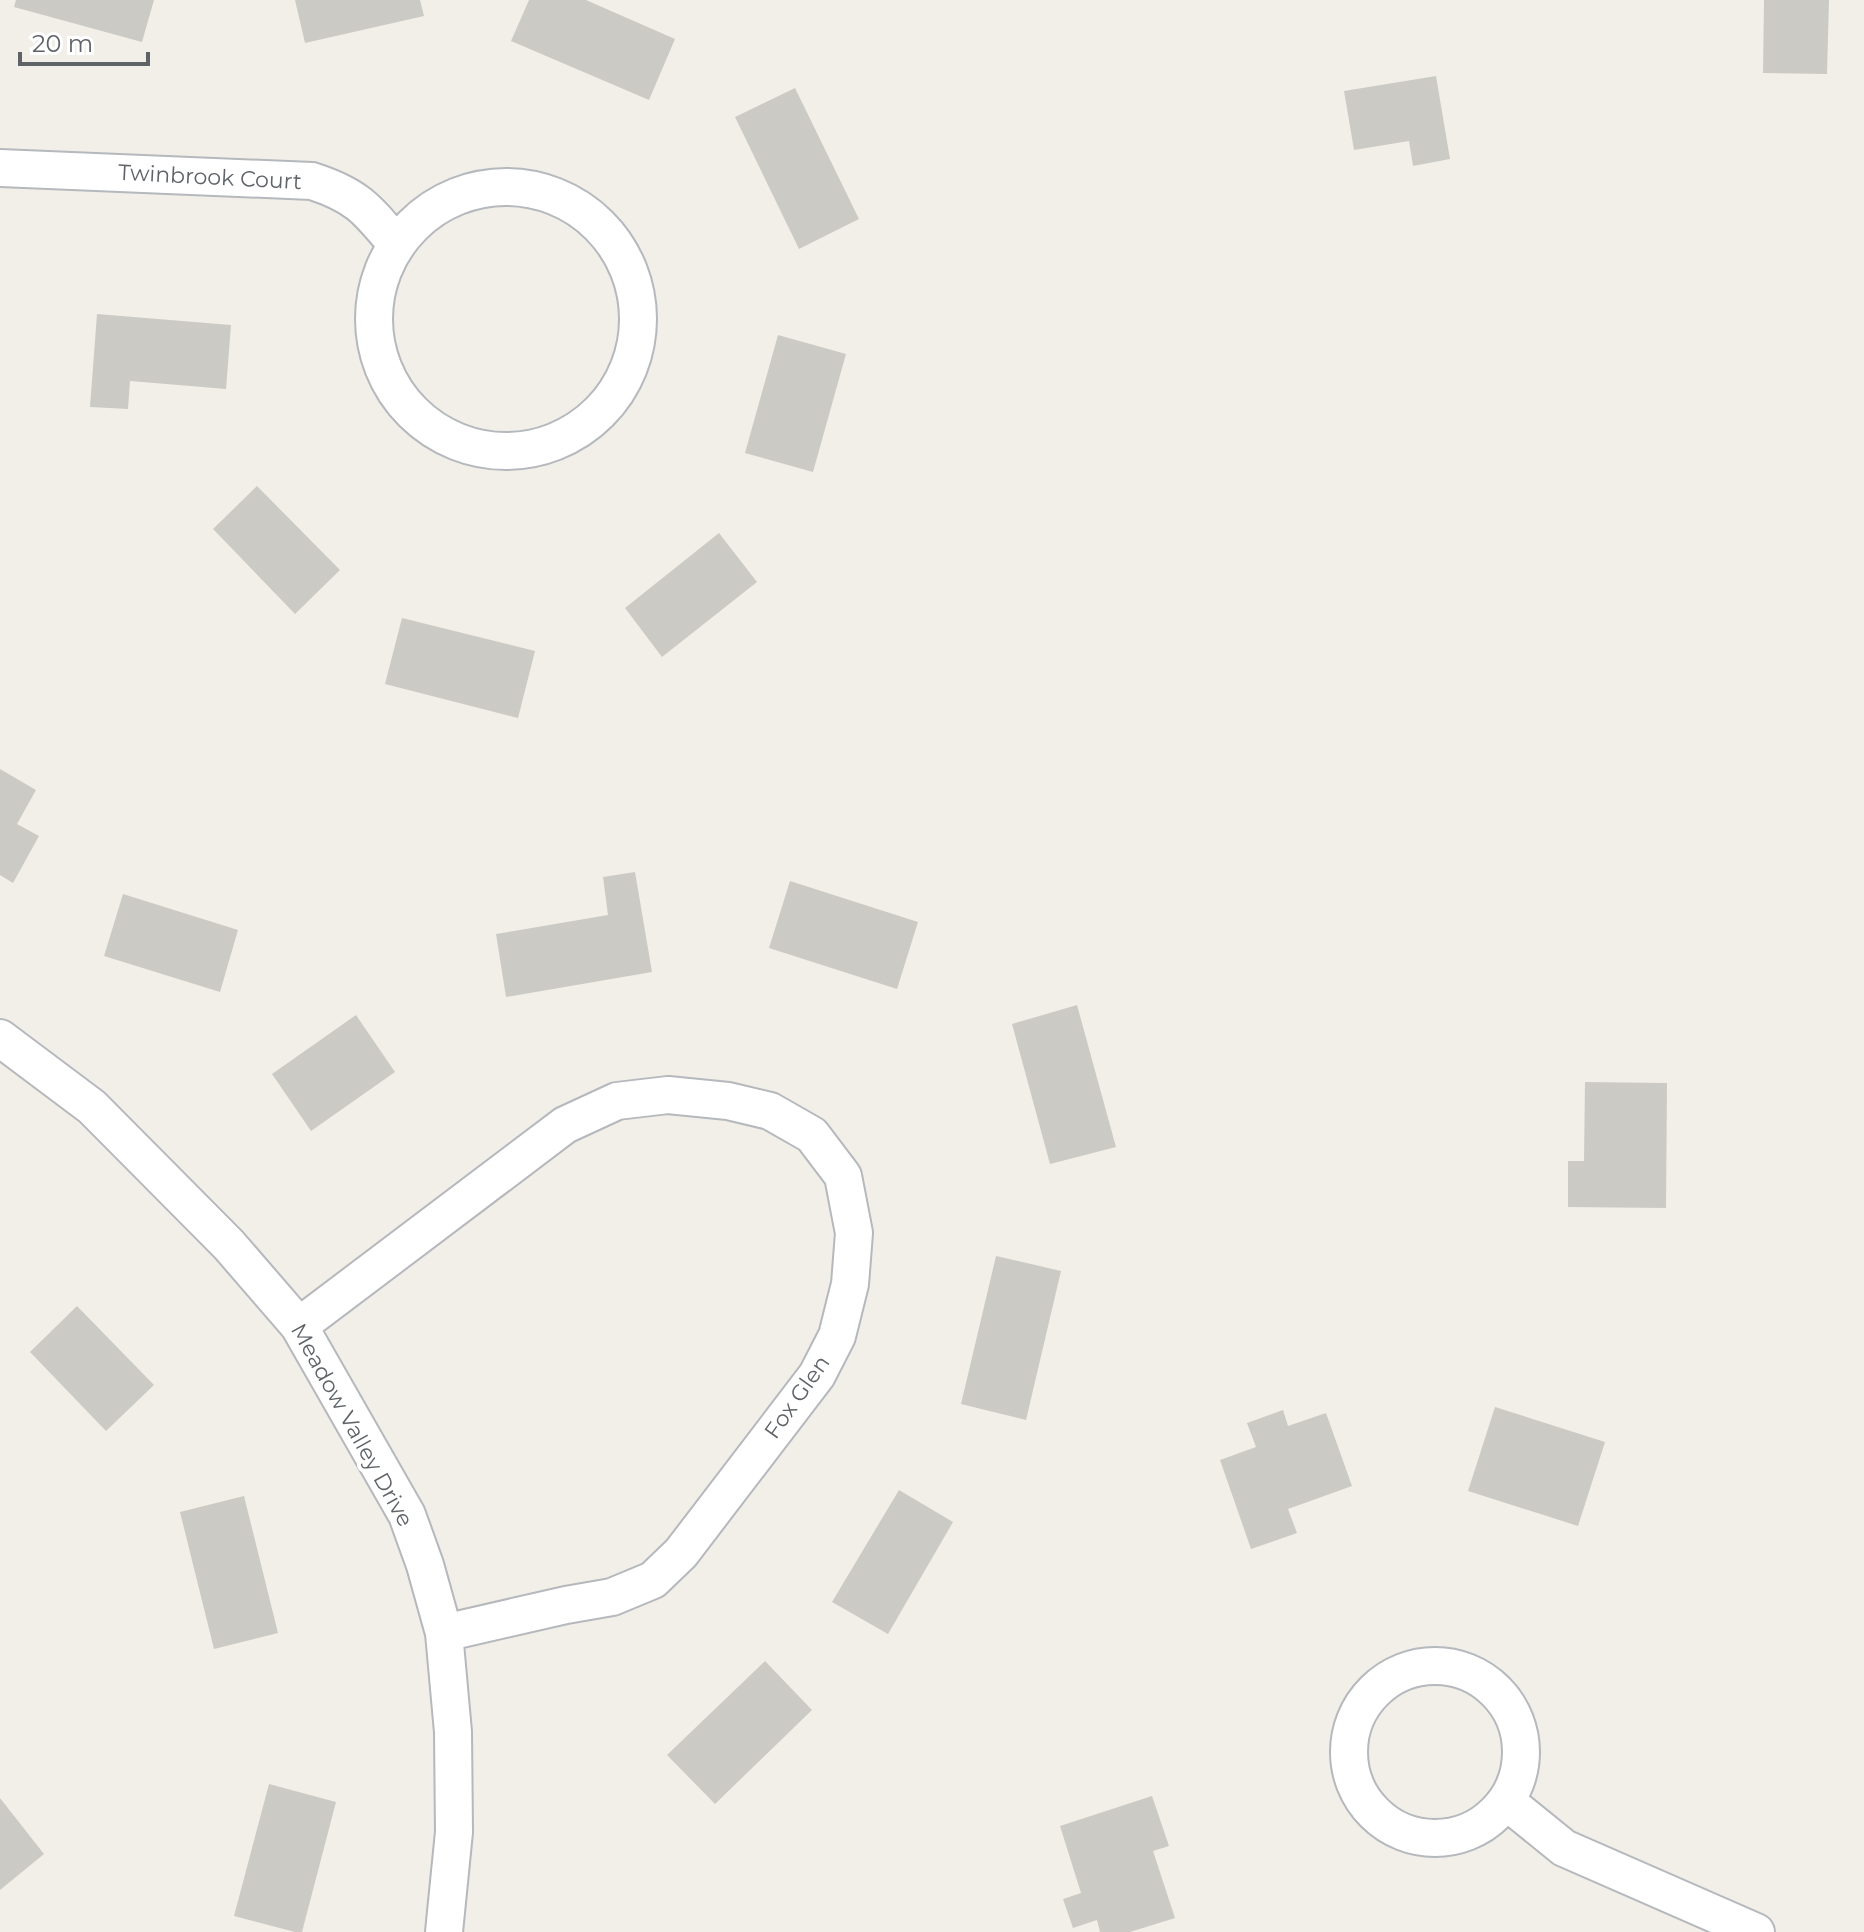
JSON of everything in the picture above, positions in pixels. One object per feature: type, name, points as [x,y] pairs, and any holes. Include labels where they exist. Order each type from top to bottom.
[{"type":"street","name":"Twinbrook Court","points":[[0,168],[312,181],[339,190],[366,208],[397,245]]},
{"type":"street","points":[[528,188],[575,206],[612,239],[634,285],[638,309],[637,334],[632,359],[622,382],[607,404],[588,423],[565,437],[541,446],[514,451],[488,450],[462,444],[437,432],[416,416],[399,396],[386,373],[377,347],[374,321],[377,294],[384,268],[397,245],[413,225],[432,209],[478,189],[528,188]]},
{"type":"street","name":"Meadow Valley Drive","points":[[0,1038],[92,1107],[229,1245],[299,1326],[407,1515],[444,1633],[453,1732],[454,1832],[444,1932]]},
{"type":"street","name":"Fox Glen","points":[[299,1326],[565,1125],[617,1101],[668,1095],[728,1101],[770,1111],[812,1135],[843,1176],[854,1233],[850,1284],[837,1336],[817,1375],[681,1553],[653,1580],[612,1597],[444,1633]]},
{"type":"street","points":[[1436,1665],[1459,1668],[1481,1678],[1498,1693],[1512,1712],[1520,1734],[1521,1757],[1517,1780],[1506,1801],[1490,1819],[1467,1832],[1443,1838],[1417,1837],[1393,1827],[1373,1812],[1358,1791],[1350,1767],[1350,1741],[1357,1716],[1371,1695],[1390,1678],[1413,1668],[1436,1665]]},
{"type":"street","points":[[1506,1801],[1564,1848],[1756,1932]]},
{"type":"building","points":[[16,0],[154,0],[142,42],[14,7]]},
{"type":"building","points":[[295,0],[420,0],[424,16],[305,43]]},
{"type":"building","points":[[529,0],[586,0],[675,39],[649,100],[511,41]]},
{"type":"building","points":[[1764,0],[1829,0],[1827,74],[1763,73]]},
{"type":"building","points":[[1436,76],[1450,159],[1413,166],[1409,141],[1354,150],[1344,91]]},
{"type":"building","points":[[795,88],[859,219],[799,249],[735,117]]},
{"type":"building","points":[[97,314],[231,325],[226,389],[130,381],[128,409],[90,407]]},
{"type":"building","points":[[778,335],[846,354],[813,472],[745,453]]},
{"type":"building","points":[[257,486],[340,570],[295,614],[213,529]]},
{"type":"building","points":[[719,533],[757,582],[662,657],[625,608]]},
{"type":"building","points":[[402,618],[535,651],[518,718],[385,684]]},
{"type":"building","points":[[0,769],[36,790],[17,824],[39,836],[13,883],[0,875]]},
{"type":"building","points":[[635,872],[652,972],[506,997],[496,934],[608,915],[603,877]]},
{"type":"building","points":[[790,881],[918,922],[897,989],[769,948]]},
{"type":"building","points":[[123,894],[238,930],[220,992],[104,956]]},
{"type":"building","points":[[1077,1005],[1116,1147],[1050,1164],[1012,1024]]},
{"type":"building","points":[[356,1015],[395,1072],[311,1131],[272,1074]]},
{"type":"building","points":[[1585,1082],[1667,1083],[1666,1208],[1568,1207],[1568,1161],[1584,1161]]},
{"type":"building","points":[[996,1256],[1061,1271],[1026,1420],[961,1404]]},
{"type":"building","points":[[77,1306],[154,1385],[106,1431],[30,1352]]},
{"type":"building","points":[[1495,1407],[1605,1442],[1578,1526],[1468,1491]]},
{"type":"building","points":[[1283,1410],[1288,1426],[1326,1413],[1352,1486],[1288,1509],[1297,1533],[1251,1549],[1220,1460],[1256,1447],[1247,1423]]},
{"type":"building","points":[[899,1490],[953,1522],[888,1634],[832,1602]]},
{"type":"building","points":[[244,1496],[278,1633],[214,1649],[180,1512]]},
{"type":"building","points":[[765,1661],[812,1710],[715,1804],[667,1755]]},
{"type":"building","points":[[269,1784],[336,1802],[302,1932],[234,1916]]},
{"type":"building","points":[[1152,1796],[1169,1846],[1153,1851],[1175,1918],[1130,1932],[1100,1932],[1097,1920],[1073,1928],[1063,1899],[1081,1893],[1060,1826]]},
{"type":"building","points":[[0,1798],[44,1854],[0,1890]]}]
